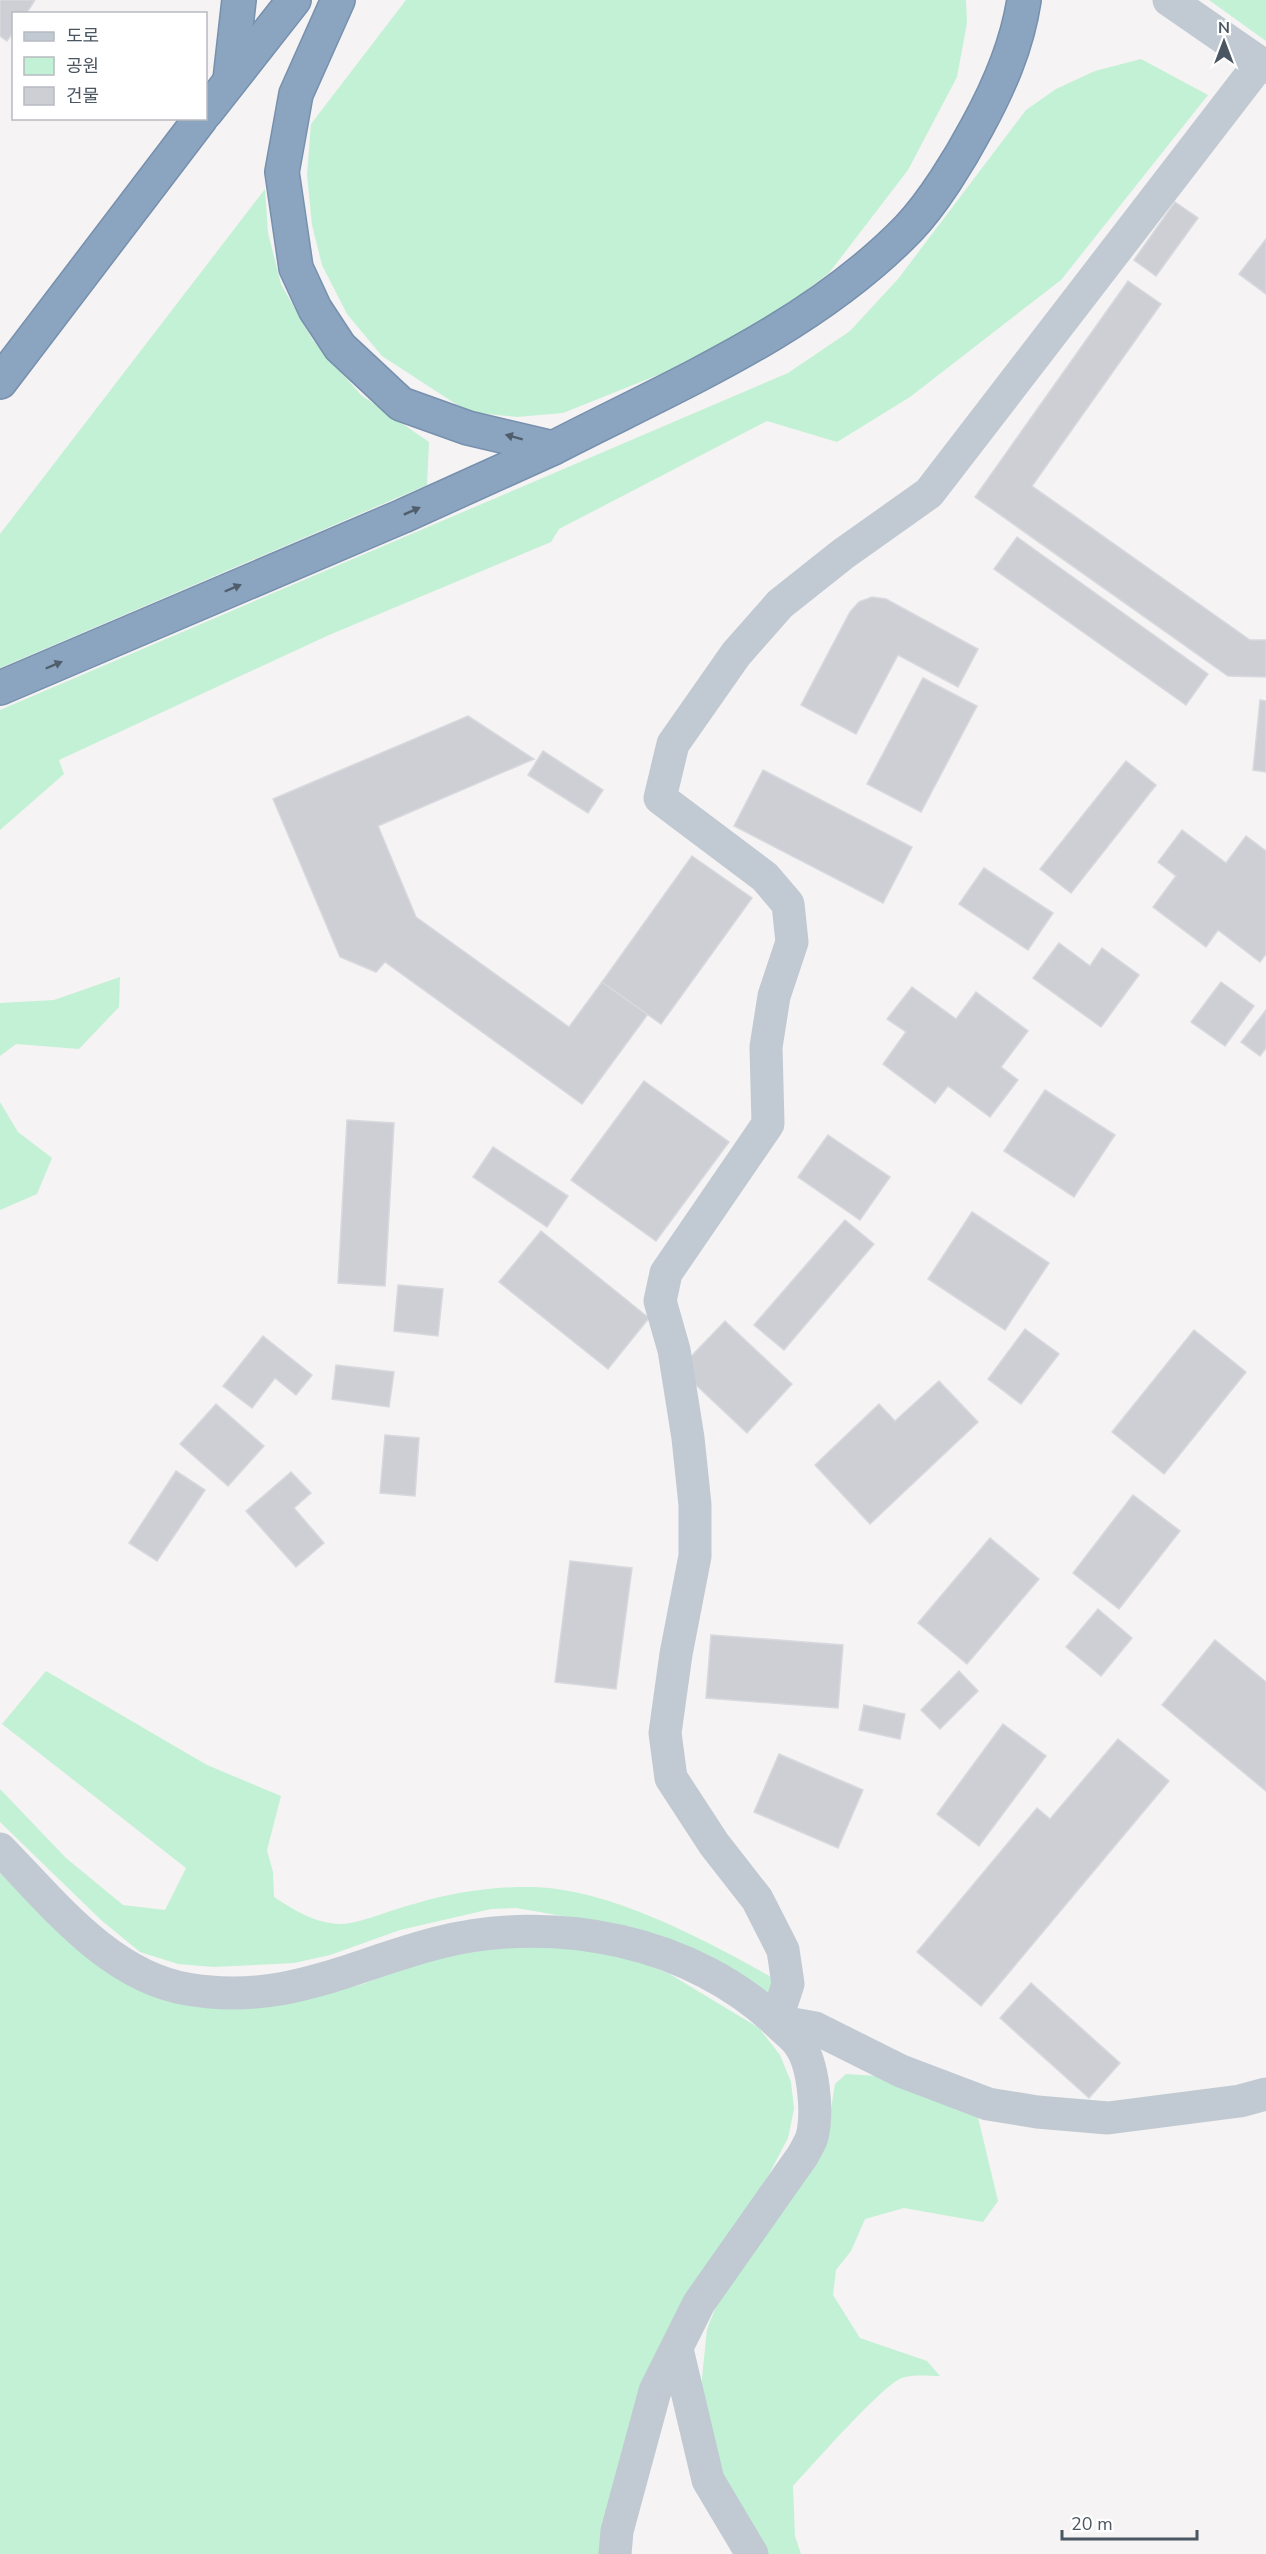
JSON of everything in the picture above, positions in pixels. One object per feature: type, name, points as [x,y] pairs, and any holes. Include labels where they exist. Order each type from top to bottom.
[{"type":"highway","points":[[230,80],[239,0]]},
{"type":"highway","points":[[207,111],[294,0]]},
{"type":"highway","points":[[338,0],[297,94],[282,172],[297,268],[315,309],[340,347],[401,404],[468,428],[553,447]]},
{"type":"highway","points":[[0,688],[403,516],[553,447],[746,349],[842,288],[909,228],[962,154],[995,95],[1019,33],[1024,0]]},
{"type":"highway","points":[[0,382],[199,120]]},
{"type":"street","points":[[776,2021],[788,1984],[783,1950],[757,1899],[714,1844],[671,1778],[665,1733],[676,1654],[695,1556],[695,1505],[674,1350],[660,1300],[666,1273],[768,1124],[766,1047],[774,996],[792,942],[788,904],[765,877],[660,798],[666,766],[673,744],[690,716],[736,654],[780,604],[843,554],[929,493],[1263,65],[1169,0]]},
{"type":"street","points":[[0,1849],[69,1920],[113,1957],[146,1975],[184,1989],[230,1994],[272,1991],[316,1982],[435,1944],[475,1935],[519,1932],[561,1933],[647,1947],[687,1961],[746,1997],[776,2021],[800,2045],[811,2074],[815,2106],[812,2137],[803,2155],[699,2303],[655,2391],[617,2531],[615,2554]]},
{"type":"street","points":[[776,2021],[815,2028],[901,2071],[988,2104],[1037,2112],[1108,2118],[1240,2101],[1266,2094]]},
{"type":"street","points":[[677,2349],[708,2480],[752,2554]]},
{"type":"green space","points":[[406,0],[966,0],[967,23],[957,77],[908,170],[829,273],[764,322],[668,371],[563,413],[517,417],[468,412],[382,356],[347,314],[322,265],[312,225],[307,175],[311,124]]},
{"type":"green space","points":[[1209,0],[1266,0],[1266,41]]},
{"type":"green space","points":[[1141,59],[1208,95],[1061,280],[910,397],[837,442],[767,421],[559,529],[551,542],[329,635],[59,760],[64,774],[0,830],[0,710],[788,373],[850,331],[898,279],[1026,110],[1056,89],[1095,71]]},
{"type":"green space","points":[[265,189],[268,233],[281,284],[312,339],[361,395],[429,442],[427,485],[0,668],[0,534]]},
{"type":"green space","points":[[120,977],[119,1007],[79,1049],[16,1044],[0,1056],[0,1003],[54,1000]]},
{"type":"green space","points":[[0,1102],[18,1132],[52,1158],[37,1194],[0,1210]]},
{"type":"green space","points":[[46,1671],[207,1765],[281,1796],[267,1850],[273,1872],[274,1897],[305,1915],[331,1923],[347,1924],[444,1896],[474,1891],[520,1887],[566,1890],[629,1908],[724,1951],[780,1982],[773,2000],[586,1920],[516,1908],[491,1909],[400,1930],[330,1955],[294,1963],[213,1967],[178,1964],[140,1952],[101,1920],[0,1822],[0,1789],[66,1858],[123,1905],[165,1910],[186,1868],[2,1724]]},
{"type":"green space","points":[[0,1873],[91,1960],[324,1994],[363,1984],[441,1954],[506,1942],[618,1954],[668,1973],[759,2028],[780,2055],[791,2082],[794,2109],[788,2138],[767,2178],[732,2228],[602,2554],[0,2554]]},
{"type":"green space","points":[[846,2074],[877,2076],[976,2109],[998,2201],[983,2222],[904,2208],[865,2219],[851,2251],[836,2270],[833,2295],[860,2338],[927,2361],[940,2376],[902,2378],[879,2395],[864,2410],[793,2486],[795,2536],[801,2554],[767,2554],[722,2480],[701,2388],[707,2329],[718,2302],[830,2115],[835,2084]]},
{"type":"building","points":[[0,0],[35,0],[27,12],[12,12],[12,34],[7,41],[0,36]]},
{"type":"building","points":[[1175,202],[1198,218],[1156,276],[1134,260]]},
{"type":"building","points":[[1266,239],[1266,294],[1239,274]]},
{"type":"building","points":[[1128,281],[1161,304],[1032,486],[1250,640],[1266,640],[1266,677],[1228,676],[975,497]]},
{"type":"building","points":[[1017,537],[1208,674],[1186,705],[994,569]]},
{"type":"building","points":[[872,597],[886,599],[978,649],[958,687],[898,655],[856,734],[801,705],[850,612],[859,602]]},
{"type":"building","points":[[923,678],[977,706],[921,812],[867,784]]},
{"type":"building","points":[[1260,700],[1266,701],[1266,772],[1253,770]]},
{"type":"building","points":[[468,716],[534,759],[378,826],[416,917],[569,1027],[602,982],[648,1014],[582,1104],[385,962],[376,972],[340,957],[273,799]]},
{"type":"building","points":[[543,751],[603,790],[588,813],[528,775]]},
{"type":"building","points":[[1126,761],[1156,785],[1071,893],[1040,869]]},
{"type":"building","points":[[763,770],[912,847],[883,903],[734,826]]},
{"type":"building","points":[[1182,830],[1226,863],[1246,836],[1266,851],[1266,954],[1260,962],[1218,930],[1206,947],[1153,907],[1176,876],[1158,862]]},
{"type":"building","points":[[692,856],[752,898],[661,1024],[602,982]]},
{"type":"building","points":[[984,868],[1053,913],[1028,950],[959,904]]},
{"type":"building","points":[[1059,943],[1090,966],[1102,948],[1139,975],[1101,1027],[1033,978]]},
{"type":"building","points":[[1221,982],[1254,1006],[1225,1046],[1191,1022]]},
{"type":"building","points":[[912,987],[956,1019],[976,992],[1028,1031],[1001,1067],[1018,1080],[990,1117],[948,1086],[935,1103],[883,1064],[906,1032],[887,1019]]},
{"type":"building","points":[[1266,1010],[1266,1048],[1260,1056],[1241,1042]]},
{"type":"building","points":[[644,1081],[729,1142],[656,1241],[571,1180]]},
{"type":"building","points":[[1045,1090],[1115,1135],[1074,1197],[1004,1151]]},
{"type":"building","points":[[347,1120],[394,1123],[385,1286],[338,1283]]},
{"type":"building","points":[[828,1135],[890,1177],[860,1220],[798,1177]]},
{"type":"building","points":[[493,1147],[568,1196],[547,1227],[473,1177]]},
{"type":"building","points":[[972,1212],[1049,1263],[1005,1330],[928,1279]]},
{"type":"building","points":[[845,1220],[874,1244],[784,1350],[754,1325]]},
{"type":"building","points":[[541,1231],[649,1318],[608,1369],[499,1282]]},
{"type":"building","points":[[398,1285],[443,1289],[438,1336],[394,1331]]},
{"type":"building","points":[[725,1321],[792,1384],[747,1433],[679,1369]]},
{"type":"building","points":[[1025,1329],[1059,1354],[1021,1404],[988,1379]]},
{"type":"building","points":[[1194,1330],[1246,1372],[1164,1474],[1112,1432]]},
{"type":"building","points":[[263,1336],[312,1375],[296,1395],[275,1378],[252,1408],[223,1386]]},
{"type":"building","points":[[336,1365],[394,1372],[389,1407],[332,1399]]},
{"type":"building","points":[[939,1381],[978,1422],[870,1524],[815,1465],[879,1404],[895,1421]]},
{"type":"building","points":[[216,1404],[264,1446],[228,1486],[180,1444]]},
{"type":"building","points":[[385,1435],[419,1438],[415,1496],[380,1493]]},
{"type":"building","points":[[176,1471],[205,1490],[157,1561],[129,1543]]},
{"type":"building","points":[[291,1472],[311,1493],[294,1508],[324,1543],[296,1567],[246,1511]]},
{"type":"building","points":[[1133,1495],[1180,1531],[1119,1609],[1073,1573]]},
{"type":"building","points":[[990,1538],[1039,1579],[967,1664],[918,1623]]},
{"type":"building","points":[[570,1561],[632,1568],[616,1689],[555,1682]]},
{"type":"building","points":[[1098,1609],[1132,1638],[1101,1676],[1066,1647]]},
{"type":"building","points":[[711,1635],[843,1645],[838,1708],[706,1698]]},
{"type":"building","points":[[1215,1640],[1266,1682],[1266,1791],[1162,1705]]},
{"type":"building","points":[[959,1671],[978,1691],[940,1729],[921,1710]]},
{"type":"building","points":[[864,1705],[905,1714],[900,1739],[859,1730]]},
{"type":"building","points":[[1003,1724],[1046,1756],[979,1846],[937,1814]]},
{"type":"building","points":[[1118,1739],[1169,1781],[981,2006],[917,1952],[1037,1808],[1050,1819]]},
{"type":"building","points":[[779,1754],[863,1790],[838,1848],[754,1812]]},
{"type":"building","points":[[1031,1983],[1120,2063],[1089,2098],[1000,2018]]}]
